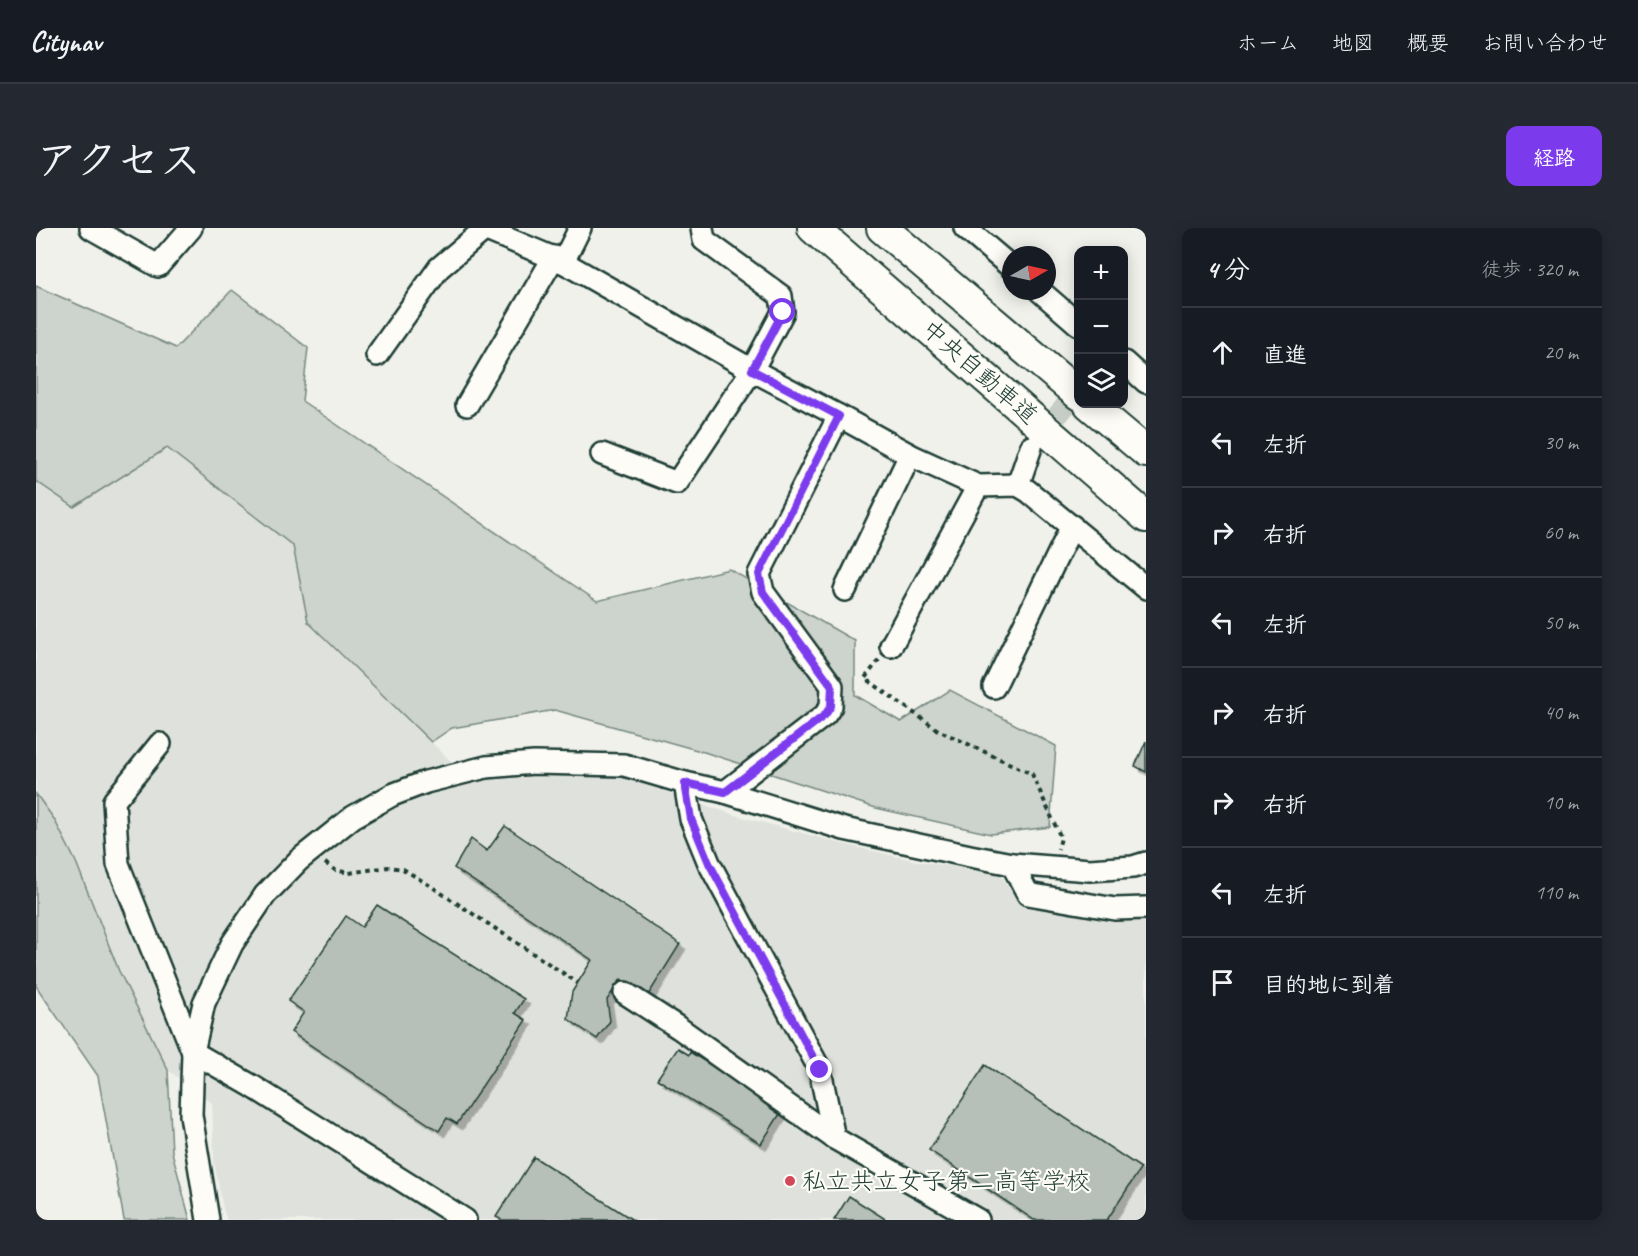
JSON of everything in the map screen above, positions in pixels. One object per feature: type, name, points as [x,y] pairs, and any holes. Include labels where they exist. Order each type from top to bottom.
[{"type":"highway","name":"中央自動車道","points":[[813,228],[1146,516]]},
{"type":"highway","name":"中央自動車道","points":[[882,228],[1074,391]]},
{"type":"highway","points":[[1094,408],[1146,452]]},
{"type":"street","points":[[91,228],[158,266],[191,228]]},
{"type":"street","points":[[467,405],[558,259],[580,228]]},
{"type":"street","points":[[602,454],[677,483],[752,370],[783,312],[781,296],[705,240],[702,228]]},
{"type":"street","points":[[965,228],[1002,259]]},
{"type":"street","points":[[377,355],[439,268],[484,229],[558,259],[752,370],[910,455],[978,486],[1018,485],[1029,491],[1146,588]]},
{"type":"street","points":[[1050,300],[1074,321]]},
{"type":"street","points":[[1128,365],[1146,381]]},
{"type":"street","points":[[725,792],[825,715],[831,706],[832,686],[763,592],[759,574],[839,416]]},
{"type":"street","points":[[1018,485],[1031,447]]},
{"type":"street","points":[[844,590],[910,455]]},
{"type":"street","points":[[891,646],[978,486]]},
{"type":"street","points":[[994,687],[1072,526]]},
{"type":"street","points":[[160,744],[114,801],[118,864],[193,1052],[252,1086],[465,1220]]},
{"type":"street","points":[[208,1220],[190,1115],[193,1052],[204,1003],[232,944],[265,896],[311,850],[353,817],[392,795],[486,767],[534,763],[624,765],[725,792],[844,829],[1012,864],[1090,870],[1133,867],[1146,863]]},
{"type":"street","points":[[685,783],[691,819],[709,863],[820,1070],[834,1138]]},
{"type":"street","points":[[1012,864],[1028,894],[1115,909],[1146,908]]},
{"type":"street","points":[[625,993],[680,1028],[834,1138],[978,1220]]},
{"type":"path","points":[[891,646],[865,678],[938,730],[1032,774],[1061,838],[1054,868]]},
{"type":"path","points":[[311,850],[320,860],[335,870],[350,873],[388,867],[403,869],[578,983]]},
{"type":"shaded area","points":[[36,286],[176,348],[232,290],[308,348],[302,401],[597,601],[729,569],[855,641],[855,695],[901,722],[950,690],[1056,746],[1050,827],[991,834],[876,808],[704,752],[555,710],[452,728],[431,742],[308,622],[293,546],[167,448],[74,507],[36,481]]},
{"type":"shaded area","points":[[166,448],[293,547],[308,622],[458,768],[502,755],[547,752],[735,815],[917,861],[1001,874],[1008,887],[1032,902],[1146,917],[1146,1220],[227,1220],[214,1162],[212,1103],[168,1070],[119,971],[76,862],[54,819],[36,794],[36,481],[74,506]]},
{"type":"shaded area","points":[[36,794],[54,819],[76,862],[119,971],[168,1070],[172,1152],[190,1220],[124,1220],[98,1076],[36,986]]},
{"type":"building","points":[[1146,741],[1146,772],[1135,766]]},
{"type":"building","points":[[505,826],[680,944],[647,997],[621,979],[607,1000],[610,1021],[597,1039],[568,1019],[572,992],[592,960],[454,868],[471,839],[487,851]]},
{"type":"building","points":[[377,905],[524,999],[515,1013],[526,1020],[457,1124],[447,1118],[439,1131],[291,1032],[304,1012],[288,1001],[346,916],[362,927]]},
{"type":"building","points":[[678,1048],[689,1055],[690,1052],[773,1105],[771,1108],[780,1114],[761,1144],[657,1079]]},
{"type":"building","points":[[985,1065],[1141,1168],[1107,1220],[1034,1220],[929,1150]]},
{"type":"building","points":[[534,1157],[633,1220],[502,1220],[496,1217]]},
{"type":"building","points":[[849,1196],[887,1220],[834,1220]]},
{"type":"tunnel","points":[[1037,440],[1074,396]]},
{"type":"place","name":"私立共立女子第二高等学校","points":[[790,1181]]},
{"type":"route","points":[[783,312],[752,370],[839,416],[759,574],[763,592],[832,686],[831,706],[825,715],[725,792],[685,783],[691,819],[709,863],[820,1070]]}]
